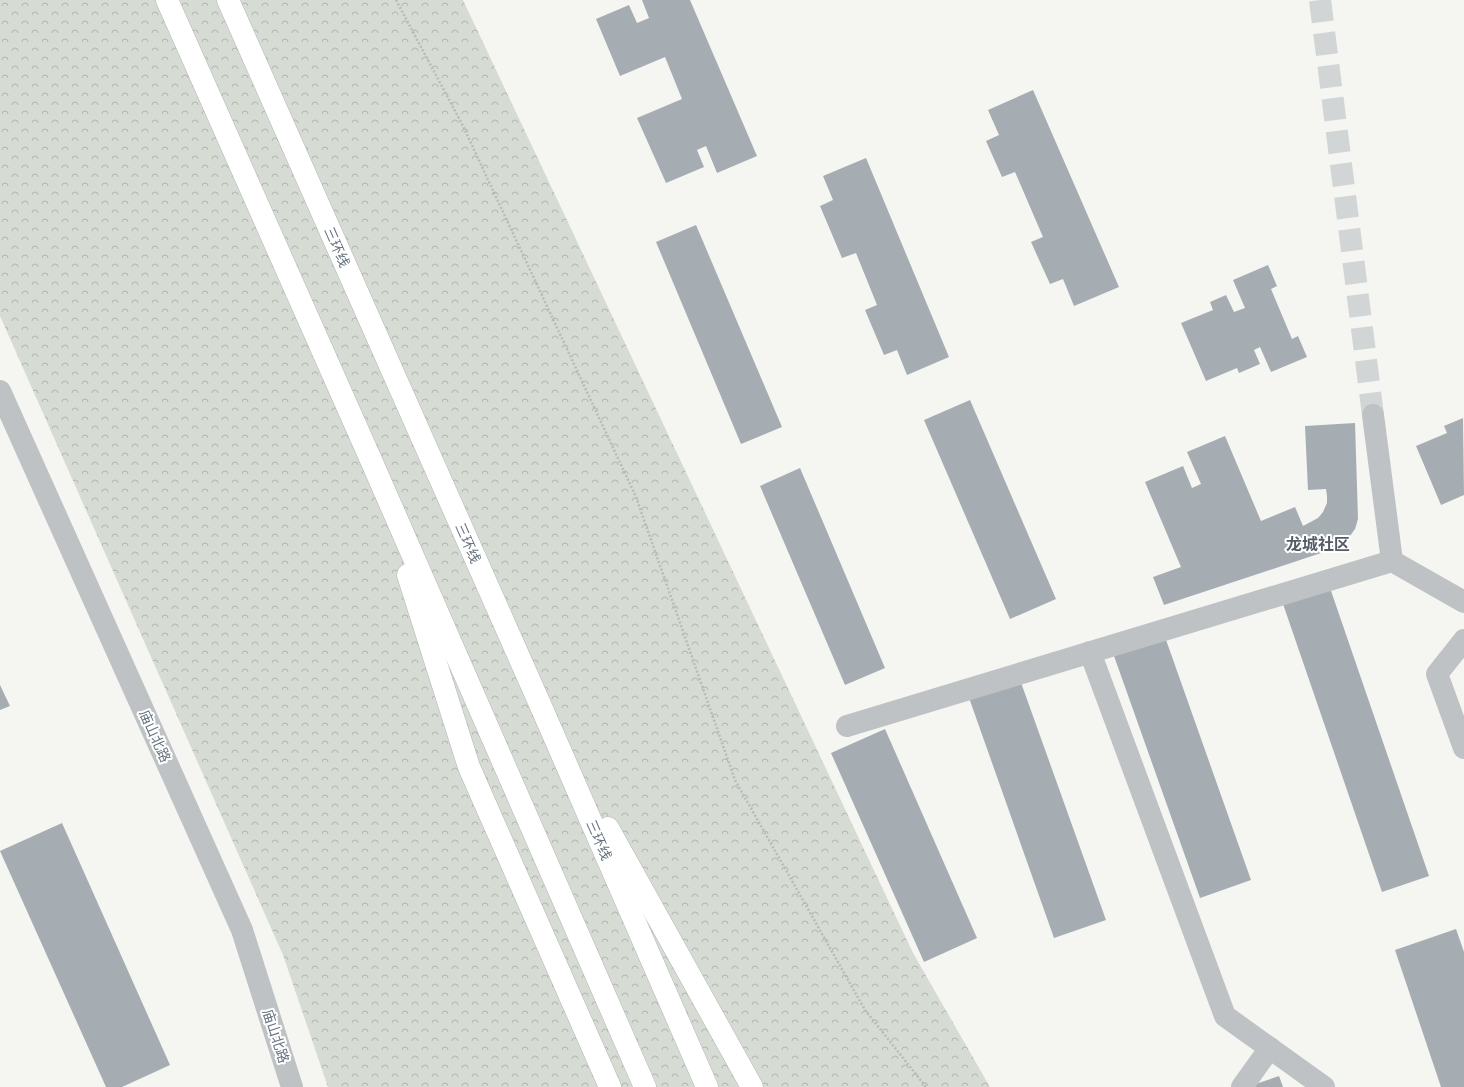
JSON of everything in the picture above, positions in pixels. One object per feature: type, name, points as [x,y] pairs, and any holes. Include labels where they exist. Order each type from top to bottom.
[{"type":"highway","points":[[167,0],[371,460],[645,1087]]},
{"type":"highway","name":"三环线","points":[[228,0],[543,711],[707,1087]]},
{"type":"highway","points":[[371,460],[469,767],[610,1087]]},
{"type":"highway","points":[[543,711],[752,1087]]},
{"type":"street","name":"庙山北路","points":[[0,391],[242,930],[292,1087]]},
{"type":"street","points":[[1374,415],[1392,561]]},
{"type":"street","points":[[847,726],[1392,561],[1464,602]]},
{"type":"street","points":[[1464,640],[1437,674],[1464,748]]},
{"type":"street","points":[[1090,652],[1225,1016],[1324,1087]]},
{"type":"street","points":[[1242,1087],[1270,1048]]},
{"type":"path","points":[[396,0],[462,124],[636,497],[735,780],[865,1010],[926,1087]]},
{"type":"green space","points":[[0,0],[463,0],[913,953],[990,1087],[328,1087],[283,955],[0,316]]},
{"type":"building","points":[[642,0],[690,0],[757,156],[717,173],[706,146],[697,150],[704,167],[666,183],[637,118],[682,99],[665,57],[620,76],[596,19],[629,5],[637,23],[649,18]]},
{"type":"building","points":[[1033,90],[1119,287],[1074,306],[1063,279],[1050,284],[1031,242],[1043,237],[1015,172],[1002,177],[986,141],[999,135],[988,110]]},
{"type":"building","points":[[866,158],[949,357],[907,375],[897,350],[884,355],[865,310],[877,305],[856,253],[842,258],[820,206],[833,200],[823,176]]},
{"type":"building","points":[[696,225],[782,427],[741,444],[656,242]]},
{"type":"building","points":[[1268,265],[1277,286],[1271,289],[1292,339],[1298,336],[1307,357],[1271,372],[1260,347],[1254,350],[1260,364],[1239,373],[1237,368],[1206,381],[1181,323],[1213,310],[1210,302],[1226,295],[1234,312],[1245,308],[1233,280]]},
{"type":"building","points":[[970,400],[1056,599],[1010,619],[924,420]]},
{"type":"building","points":[[1463,418],[1464,495],[1441,505],[1416,446],[1447,433],[1444,426]]},
{"type":"building","points":[[1355,423],[1358,519],[1355,529],[1350,536],[1330,550],[1164,605],[1153,577],[1181,567],[1145,482],[1183,466],[1192,488],[1201,484],[1187,452],[1225,436],[1261,521],[1295,507],[1303,526],[1318,518],[1323,512],[1327,503],[1326,489],[1308,490],[1305,426]]},
{"type":"building","points":[[800,468],[885,668],[845,685],[760,486]]},
{"type":"building","points":[[1330,588],[1429,876],[1382,892],[1283,604]]},
{"type":"building","points":[[1165,637],[1251,880],[1200,898],[1114,656]]},
{"type":"building","points":[[1019,677],[1106,920],[1054,938],[968,695]]},
{"type":"building","points":[[0,685],[10,706],[0,710]]},
{"type":"building","points":[[885,729],[977,938],[924,962],[831,753]]},
{"type":"building","points":[[62,823],[170,1065],[122,1087],[106,1087],[0,851]]},
{"type":"building","points":[[1456,929],[1464,952],[1464,1087],[1441,1087],[1395,950]]},
{"type":"building","points":[[1279,1076],[1283,1087],[1247,1087]]},
{"type":"tunnel","points":[[1320,0],[1373,415]]},
{"type":"district","name":"龙城社区","points":[[1318,544]]}]
